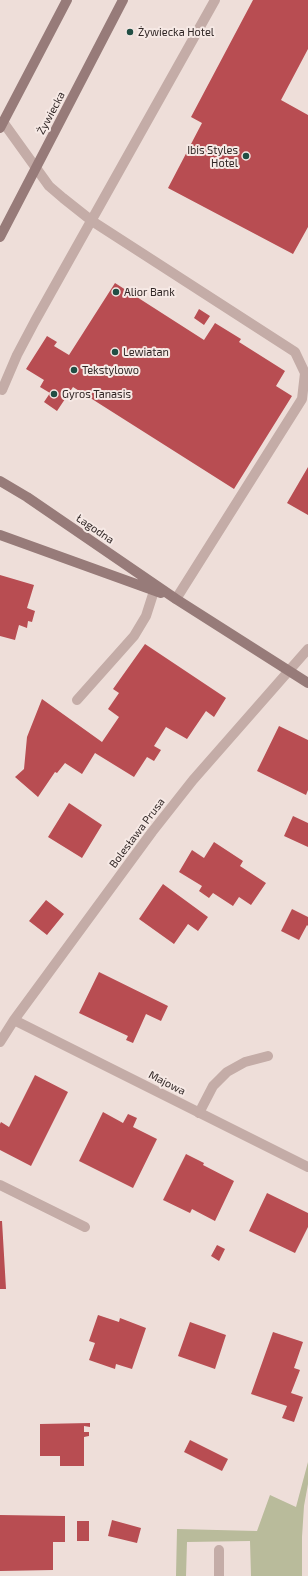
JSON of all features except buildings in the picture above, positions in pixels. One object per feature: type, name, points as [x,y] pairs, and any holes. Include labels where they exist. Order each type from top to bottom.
[{"type":"street","points":[[67,0],[2,125],[49,186],[92,221],[294,352],[305,373],[302,399],[176,599]]},
{"type":"street","name":"Żywiecka","points":[[0,237],[123,0]]},
{"type":"street","points":[[2,390],[17,355],[35,321],[215,0]]},
{"type":"street","name":"Łagodna","points":[[0,481],[27,497],[176,599],[308,683]]},
{"type":"street","name":"Łagodna","points":[[0,535],[176,599]]},
{"type":"street","points":[[77,700],[134,636],[146,616],[154,591]]},
{"type":"street","name":"Bolesława Prusa","points":[[0,1042],[14,1020],[152,832],[193,780],[269,691],[308,649]]},
{"type":"street","name":"Majowa","points":[[14,1020],[308,1167]]},
{"type":"street","points":[[199,1112],[213,1086],[228,1072],[245,1062],[268,1056]]},
{"type":"street","points":[[0,1185],[85,1227]]},
{"type":"street","points":[[219,1550],[219,1576]]},
{"type":"green space","points":[[308,1462],[308,1484],[304,1506],[302,1537],[302,1576],[251,1576],[250,1541],[187,1542],[186,1576],[176,1576],[177,1529],[257,1531],[270,1495],[296,1507]]},
{"type":"place","name":"Żywiecka Hotel","points":[[130,32]]},
{"type":"place","name":"Ibis Styles Hotel","points":[[246,156]]},
{"type":"place","name":"Alior Bank","points":[[116,292]]},
{"type":"place","name":"Lewiatan","points":[[115,352]]},
{"type":"place","name":"Tekstylowo","points":[[74,370]]},
{"type":"place","name":"Gyros Tanasis","points":[[54,394]]}]
